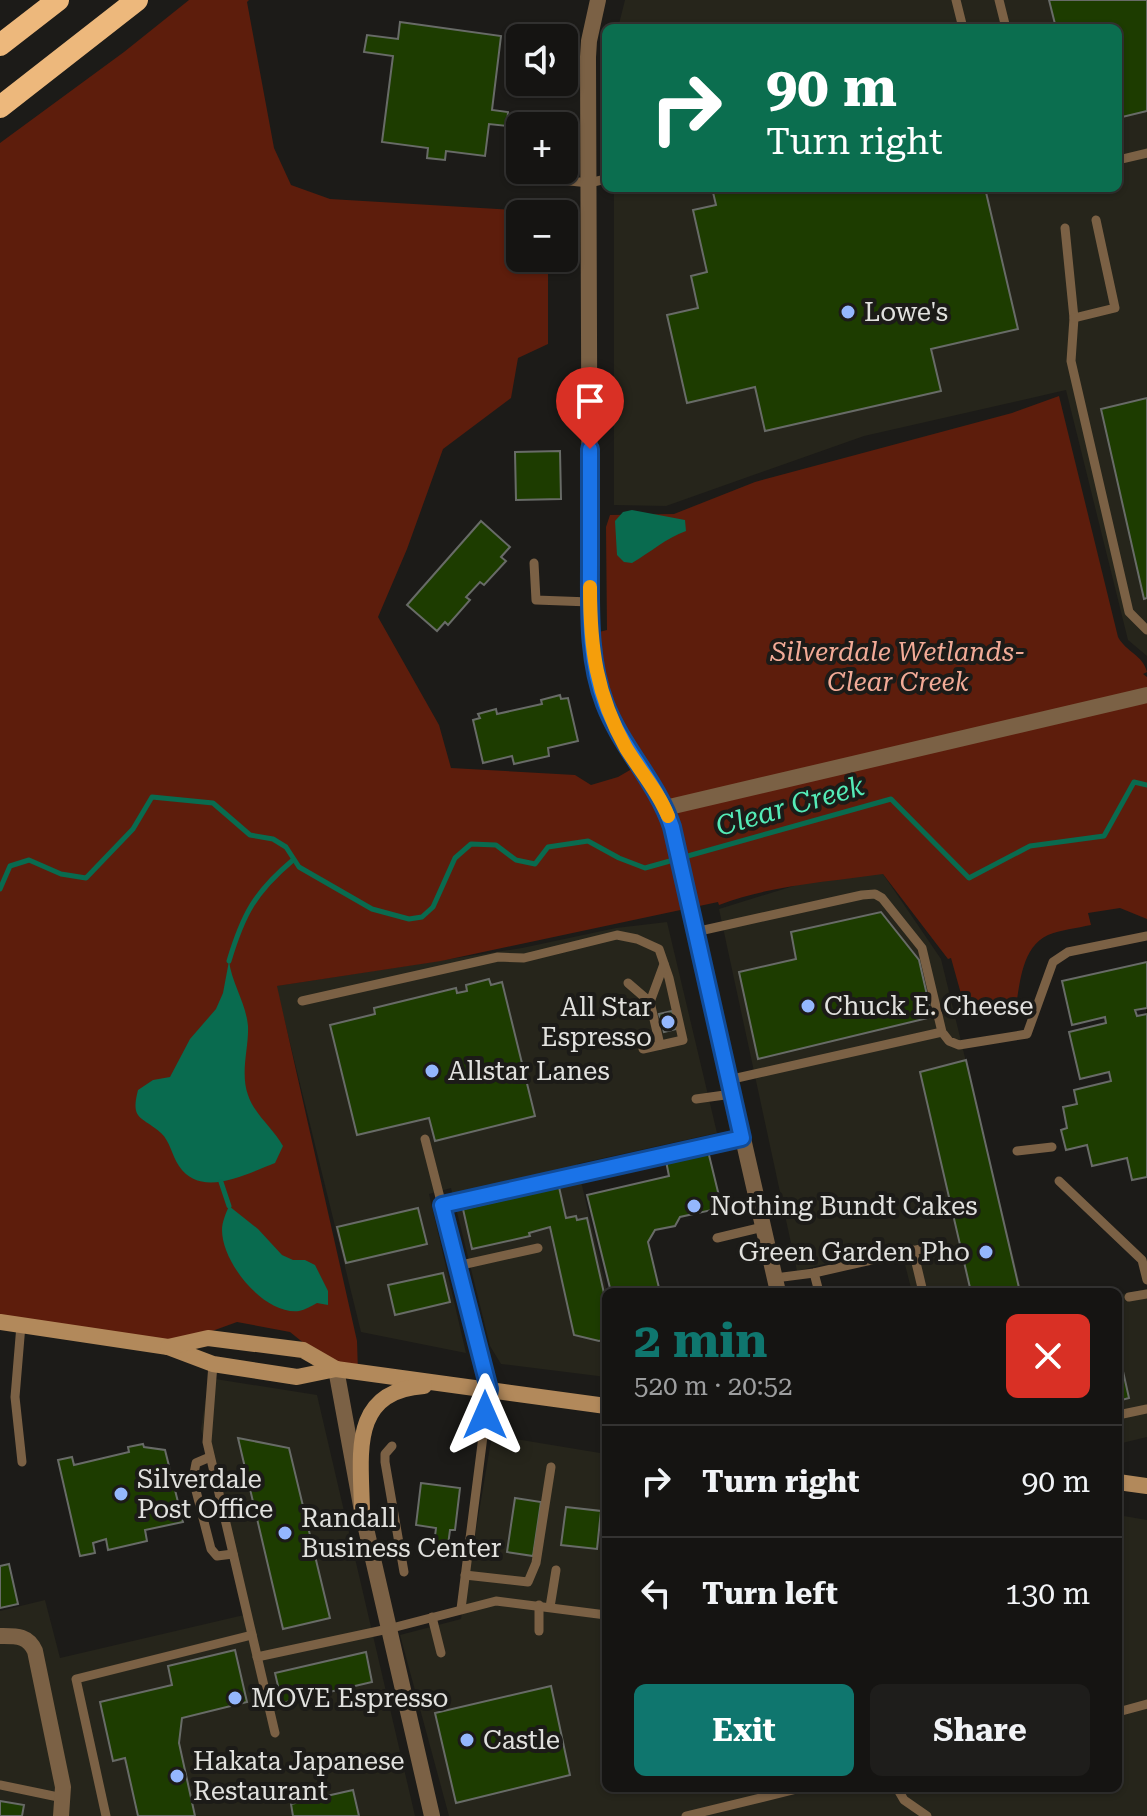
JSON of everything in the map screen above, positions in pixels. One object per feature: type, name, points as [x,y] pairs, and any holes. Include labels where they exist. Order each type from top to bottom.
[{"type":"highway","points":[[0,45],[58,0]]},
{"type":"highway","points":[[0,107],[137,0]]},
{"type":"main road","points":[[0,1322],[168,1347],[213,1364],[297,1377],[336,1369],[602,1405]]},
{"type":"main road","points":[[168,1347],[208,1338],[303,1350],[336,1369]]},
{"type":"main road","points":[[362,1511],[361,1438],[369,1414],[385,1398],[406,1389],[451,1384]]},
{"type":"main road","points":[[1122,1483],[1147,1486]]},
{"type":"street","points":[[598,0],[589,41],[590,602],[596,674],[604,702],[628,750],[665,808],[776,1285]]},
{"type":"street","points":[[665,808],[1147,695]]},
{"type":"street","points":[[336,1369],[362,1511],[432,1816]]},
{"type":"street","points":[[0,1636],[24,1638],[31,1641],[35,1651],[63,1787],[61,1816]]},
{"type":"lane","points":[[956,0],[962,24]]},
{"type":"lane","points":[[999,0],[1005,24]]},
{"type":"lane","points":[[1122,159],[1147,153]]},
{"type":"lane","points":[[578,182],[602,180]]},
{"type":"lane","points":[[1074,318],[1115,308],[1096,220]]},
{"type":"lane","points":[[1065,228],[1074,318],[1071,361],[1129,612],[1147,630]]},
{"type":"lane","points":[[534,563],[536,600],[590,602]]},
{"type":"lane","points":[[695,932],[875,894],[889,904],[922,948],[942,1032],[949,1041],[959,1045],[1027,1034],[1057,957],[1147,936]]},
{"type":"lane","points":[[302,1001],[498,957],[524,958],[617,935],[637,939],[659,949],[683,1040],[643,1049]]},
{"type":"lane","points":[[660,1045],[650,1002],[664,964]]},
{"type":"lane","points":[[628,983],[650,1002]]},
{"type":"lane","points":[[696,1099],[730,1087],[942,1032]]},
{"type":"lane","points":[[442,1205],[742,1138]]},
{"type":"lane","points":[[425,1139],[489,1389],[461,1609]]},
{"type":"lane","points":[[1017,1151],[1052,1147]]},
{"type":"lane","points":[[1059,1181],[1142,1260],[1147,1280]]},
{"type":"lane","points":[[717,1238],[763,1227]]},
{"type":"lane","points":[[776,1285],[814,1273],[934,1246]]},
{"type":"lane","points":[[457,1266],[538,1248]]},
{"type":"lane","points":[[913,1250],[922,1288]]},
{"type":"lane","points":[[814,1273],[818,1288]]},
{"type":"lane","points":[[1129,1297],[1147,1294]]},
{"type":"lane","points":[[21,1325],[15,1397],[22,1462]]},
{"type":"lane","points":[[213,1364],[207,1442],[275,1733]]},
{"type":"lane","points":[[1122,1414],[1147,1409]]},
{"type":"lane","points":[[392,1446],[385,1454],[385,1462],[404,1572]]},
{"type":"lane","points":[[210,1457],[196,1463],[193,1473],[196,1492],[211,1549],[217,1556],[233,1554]]},
{"type":"lane","points":[[465,1575],[528,1582],[536,1563],[551,1467]]},
{"type":"lane","points":[[550,1607],[556,1570]]},
{"type":"lane","points":[[257,1657],[388,1629],[496,1601],[602,1614]]},
{"type":"lane","points":[[539,1605],[539,1631]]},
{"type":"lane","points":[[432,1617],[441,1653]]},
{"type":"lane","points":[[106,1816],[76,1679],[252,1635]]},
{"type":"lane","points":[[1122,1711],[1147,1704]]},
{"type":"lane","points":[[0,1785],[63,1798]]},
{"type":"lane","points":[[686,1816],[785,1792]]},
{"type":"lane","points":[[900,1792],[914,1810],[927,1816]]},
{"type":"shaded area","points":[[625,0],[1147,0],[1147,656],[1128,640],[1066,390],[864,436],[666,506],[614,505],[614,192],[1122,192],[1122,24],[619,24]]},
{"type":"shaded area","points":[[632,510],[685,520],[686,531],[632,563],[624,562],[617,555],[615,521],[623,512]]},
{"type":"shaded area","points":[[858,866],[883,874],[941,959],[1021,1288],[911,1288],[900,1245],[797,1271],[719,909]]},
{"type":"shaded area","points":[[667,922],[717,1133],[577,1164],[606,1288],[602,1288],[602,1377],[501,1364],[490,1346],[451,1188],[429,1194],[466,1353],[361,1332],[276,986],[522,948],[616,928]]},
{"type":"shaded area","points":[[229,961],[248,1026],[245,1069],[248,1095],[283,1146],[275,1163],[224,1181],[199,1181],[188,1176],[179,1166],[164,1136],[139,1117],[136,1100],[138,1090],[153,1080],[170,1077],[190,1039],[216,1009],[223,993]]},
{"type":"shaded area","points":[[229,1206],[258,1229],[282,1255],[315,1265],[328,1291],[328,1305],[317,1303],[299,1311],[286,1310],[272,1305],[247,1284],[229,1257],[224,1243],[222,1227]]},
{"type":"shaded area","points":[[1147,1289],[1147,1437],[1122,1443],[1122,1294]]},
{"type":"shaded area","points":[[209,1378],[317,1395],[415,1816],[0,1816],[0,1611],[45,1600],[60,1658],[244,1615],[201,1429]]},
{"type":"shaded area","points":[[492,1435],[602,1453],[602,1792],[1122,1792],[1122,1516],[1147,1520],[1147,1816],[449,1816],[400,1635],[461,1619]]},
{"type":"green space","name":"Silverdale Wetlands- Clear Creek","points":[[189,0],[249,0],[274,148],[291,185],[330,199],[506,209],[506,272],[548,272],[548,344],[518,358],[511,398],[443,449],[407,549],[378,617],[439,725],[451,768],[575,775],[591,785],[618,777],[637,766],[628,750],[591,634],[607,630],[606,527],[610,515],[674,514],[755,482],[1012,413],[1059,396],[1118,637],[1142,661],[1147,672],[1143,674],[1147,677],[1147,919],[1120,908],[1088,913],[1091,925],[1048,935],[1028,956],[1016,1007],[968,1019],[951,958],[948,959],[883,874],[779,889],[719,905],[718,902],[441,961],[277,986],[357,1341],[358,1372],[336,1369],[290,1332],[237,1322],[168,1347],[0,1322],[0,143]]},
{"type":"building","points":[[1049,0],[1147,0],[1147,111],[1122,117],[1122,24],[1055,24]]},
{"type":"building","points":[[400,22],[501,36],[492,110],[508,112],[506,126],[489,124],[485,156],[446,151],[445,160],[427,158],[428,148],[382,142],[393,56],[364,52],[367,35],[398,39]]},
{"type":"building","name":"Lowe's","points":[[713,192],[986,192],[1018,329],[931,349],[941,391],[765,431],[755,387],[687,403],[667,315],[698,308],[691,276],[707,272],[693,210],[716,205]]},
{"type":"building","points":[[1147,398],[1147,598],[1144,599],[1101,409]]},
{"type":"building","points":[[560,451],[561,499],[516,500],[515,452]]},
{"type":"building","points":[[481,521],[510,547],[501,557],[506,561],[484,585],[480,582],[466,597],[470,600],[448,625],[445,622],[437,631],[407,605]]},
{"type":"building","points":[[560,695],[561,699],[568,698],[578,741],[548,748],[549,756],[514,764],[512,756],[483,763],[473,720],[480,718],[478,714],[496,709],[497,714],[542,704],[541,700]]},
{"type":"building","points":[[881,912],[919,960],[932,1017],[758,1059],[739,972],[796,959],[791,932]]},
{"type":"building","points":[[1147,962],[1147,1008],[1135,1010],[1137,1016],[1147,1014],[1147,1177],[1132,1180],[1127,1158],[1092,1166],[1087,1145],[1066,1150],[1061,1130],[1067,1128],[1063,1107],[1077,1104],[1074,1090],[1111,1081],[1109,1072],[1080,1079],[1069,1032],[1106,1023],[1105,1017],[1072,1025],[1062,981]]},
{"type":"building","name":"Allstar Lanes","points":[[489,979],[491,985],[502,982],[535,1116],[435,1141],[429,1118],[357,1135],[330,1025],[375,1014],[374,1008],[456,988],[457,993],[467,991],[466,985]]},
{"type":"building","name":"All Star Espresso","points":[[672,1011],[676,1029],[664,1032],[659,1014]]},
{"type":"building","points":[[966,1060],[1019,1288],[970,1288],[920,1072]]},
{"type":"building","points":[[708,1151],[719,1196],[712,1210],[680,1217],[675,1226],[655,1230],[648,1242],[659,1288],[610,1288],[587,1195],[669,1176],[666,1161]]},
{"type":"building","points":[[559,1187],[566,1218],[587,1218],[603,1288],[602,1340],[574,1335],[550,1227],[529,1233],[530,1236],[472,1249],[463,1209]]},
{"type":"building","points":[[418,1208],[427,1244],[346,1263],[337,1227]]},
{"type":"building","points":[[443,1273],[450,1302],[395,1315],[388,1285]]},
{"type":"building","points":[[1122,1367],[1129,1398],[1122,1400]]},
{"type":"building","name":"Randall Business Center","points":[[238,1438],[289,1448],[330,1618],[283,1629]]},
{"type":"building","name":"Silverdale Post Office","points":[[143,1444],[144,1447],[165,1450],[183,1522],[145,1530],[147,1541],[108,1550],[106,1539],[93,1543],[95,1553],[80,1556],[58,1460],[72,1457],[74,1465],[129,1452],[128,1447]]},
{"type":"building","points":[[421,1483],[460,1488],[455,1530],[450,1530],[448,1545],[434,1544],[436,1528],[416,1525]]},
{"type":"building","points":[[515,1498],[541,1502],[533,1556],[507,1552]]},
{"type":"building","points":[[566,1507],[601,1511],[597,1549],[561,1545]]},
{"type":"building","points":[[9,1564],[18,1604],[0,1608],[0,1566]]},
{"type":"building","points":[[235,1650],[247,1702],[182,1718],[179,1743],[195,1816],[138,1816],[125,1758],[113,1761],[100,1702],[172,1685],[168,1666]]},
{"type":"building","points":[[366,1652],[372,1682],[282,1703],[275,1673]]},
{"type":"building","points":[[551,1686],[570,1775],[456,1803],[435,1713]]},
{"type":"building","points":[[353,1790],[359,1816],[293,1816],[291,1804]]},
{"type":"building","points":[[0,1801],[24,1805],[22,1816],[0,1816]]},
{"type":"waterway","name":"Clear Creek","points":[[0,889],[10,866],[29,860],[61,874],[86,878],[133,829],[152,797],[213,803],[250,835],[273,839],[286,847],[299,867],[372,909],[409,919],[422,917],[433,907],[455,858],[471,844],[496,845],[516,860],[535,864],[548,847],[588,841],[645,868],[891,799],[969,878],[1030,846],[1104,836],[1134,782],[1147,785]]},
{"type":"waterway","points":[[229,961],[252,905],[293,860]]},
{"type":"waterway","points":[[221,1182],[229,1206]]},
{"type":"slow traffic","points":[[590,587],[592,643],[599,688],[615,726],[668,816]]},
{"type":"place","name":"Lowe's","points":[[848,312]]},
{"type":"place","name":"Chuck E. Cheese","points":[[808,1006]]},
{"type":"place","name":"All Star Espresso","points":[[668,1022]]},
{"type":"place","name":"Allstar Lanes","points":[[432,1071]]},
{"type":"place","name":"Nothing Bundt Cakes","points":[[694,1206]]},
{"type":"place","name":"Green Garden Pho","points":[[986,1252]]},
{"type":"place","name":"Silverdale Post Office","points":[[121,1494]]},
{"type":"place","name":"Randall Business Center","points":[[285,1533]]},
{"type":"place","name":"MOVE Espresso","points":[[235,1698]]},
{"type":"place","name":"Castle","points":[[467,1740]]},
{"type":"place","name":"Hakata Japanese Restaurant","points":[[177,1776]]},
{"type":"route","points":[[485,1415],[489,1389],[442,1205],[742,1138],[672,827],[655,790],[609,714],[599,688],[590,613],[590,449]]}]
